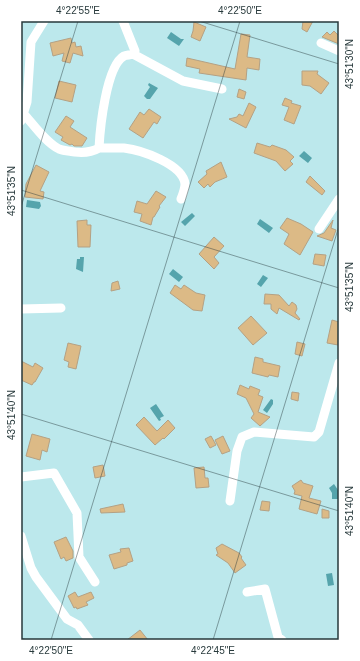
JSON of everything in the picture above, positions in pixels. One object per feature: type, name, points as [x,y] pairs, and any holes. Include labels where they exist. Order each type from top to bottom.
[{"type":"street","points":[[44,21],[31,42],[27,102],[22,117],[54,146],[61,150],[78,152],[94,151],[99,148],[125,148],[149,154],[167,163],[179,172],[185,183],[184,192],[181,199]]},
{"type":"street","points":[[123,21],[135,51],[133,54]]},
{"type":"street","points":[[321,43],[339,51]]},
{"type":"street","points":[[99,148],[100,127],[108,88],[117,64],[124,56],[133,54],[183,82],[222,89]]},
{"type":"street","points":[[319,229],[339,198]]},
{"type":"street","points":[[21,309],[61,308]]},
{"type":"street","points":[[230,501],[237,451],[242,437],[254,432],[314,437],[319,432],[339,363]]},
{"type":"street","points":[[21,477],[54,473],[78,513],[79,557],[95,582]]},
{"type":"street","points":[[21,536],[31,568],[36,577],[67,619],[78,625],[89,640]]},
{"type":"street","points":[[247,592],[265,589],[278,637],[282,640]]},
{"type":"water","points":[[171,32],[181,39],[184,39],[179,46],[167,38]]},
{"type":"water","points":[[149,83],[158,88],[150,99],[147,99],[144,96],[150,87],[148,85]]},
{"type":"water","points":[[304,151],[312,158],[308,163],[299,156]]},
{"type":"water","points":[[27,200],[40,202],[41,206],[39,209],[26,207]]},
{"type":"water","points":[[192,213],[195,216],[185,226],[181,222]]},
{"type":"water","points":[[260,219],[273,228],[269,233],[257,224]]},
{"type":"water","points":[[80,257],[84,257],[83,272],[76,269],[77,259],[80,259]]},
{"type":"water","points":[[173,269],[183,277],[179,282],[169,274]]},
{"type":"water","points":[[263,275],[268,278],[261,287],[257,284]]},
{"type":"water","points":[[271,399],[273,400],[273,404],[267,413],[263,410]]},
{"type":"water","points":[[156,404],[164,416],[160,418],[161,420],[159,421],[150,408]]},
{"type":"water","points":[[334,484],[338,490],[339,499],[332,499],[332,493],[329,488]]},
{"type":"water","points":[[332,573],[334,585],[328,586],[326,574]]},
{"type":"building","points":[[303,21],[313,21],[307,32],[302,29]]},
{"type":"building","points":[[194,22],[206,27],[200,41],[191,37]]},
{"type":"building","points":[[334,31],[339,36],[339,44],[322,37],[327,32],[330,35]]},
{"type":"building","points":[[241,34],[250,35],[247,57],[260,59],[259,70],[247,68],[246,80],[199,73],[200,69],[186,66],[187,58],[235,69]]},
{"type":"building","points":[[71,38],[72,43],[75,42],[76,47],[81,46],[83,56],[73,53],[70,63],[62,61],[64,53],[53,56],[50,43]]},
{"type":"building","points":[[302,71],[318,71],[317,74],[329,83],[321,94],[310,86],[302,85]]},
{"type":"building","points":[[59,81],[76,85],[72,102],[55,98]]},
{"type":"building","points":[[239,89],[246,92],[244,99],[237,97]]},
{"type":"building","points":[[285,98],[292,101],[291,103],[301,106],[294,124],[284,120],[289,107],[282,105]]},
{"type":"building","points":[[249,103],[256,107],[246,128],[229,119],[237,117],[239,114],[243,116]]},
{"type":"building","points":[[149,109],[161,117],[157,124],[154,122],[143,138],[129,129],[140,112],[144,115]]},
{"type":"building","points":[[66,116],[74,121],[70,127],[87,138],[82,146],[70,145],[61,140],[63,137],[55,132]]},
{"type":"building","points":[[257,143],[270,147],[272,145],[286,150],[294,157],[290,161],[293,164],[285,171],[276,161],[254,153]]},
{"type":"building","points":[[221,162],[227,177],[215,182],[210,187],[208,184],[204,188],[198,182],[207,174],[206,171]]},
{"type":"building","points":[[36,165],[49,172],[40,191],[44,192],[43,199],[25,197],[26,184]]},
{"type":"building","points":[[310,176],[325,191],[322,195],[306,182]]},
{"type":"building","points":[[156,191],[166,197],[153,217],[151,225],[140,221],[142,214],[134,212],[137,201],[147,204]]},
{"type":"building","points":[[287,218],[301,224],[313,232],[300,255],[284,244],[289,234],[280,228]]},
{"type":"building","points":[[87,220],[87,225],[91,225],[90,247],[78,247],[77,221]]},
{"type":"building","points":[[333,220],[331,228],[336,230],[332,241],[317,236],[324,233]]},
{"type":"building","points":[[214,237],[224,246],[214,257],[219,263],[214,269],[199,254]]},
{"type":"building","points":[[315,254],[326,255],[324,266],[313,264]]},
{"type":"building","points":[[118,281],[120,289],[111,291],[112,283]]},
{"type":"building","points":[[175,285],[181,289],[184,285],[196,293],[205,295],[202,311],[193,310],[170,293]]},
{"type":"building","points":[[265,294],[279,295],[289,306],[292,302],[296,305],[297,309],[295,313],[300,319],[299,320],[279,308],[277,314],[271,309],[271,304],[264,304]]},
{"type":"building","points":[[251,316],[267,333],[253,345],[238,328]]},
{"type":"building","points":[[332,320],[339,322],[338,345],[327,343]]},
{"type":"building","points":[[297,342],[305,344],[302,356],[295,354]]},
{"type":"building","points":[[68,343],[81,346],[76,369],[68,367],[69,362],[64,360]]},
{"type":"building","points":[[255,357],[263,359],[263,362],[280,366],[278,377],[269,375],[268,377],[252,373]]},
{"type":"building","points":[[21,361],[33,367],[35,363],[43,368],[32,385],[21,380]]},
{"type":"building","points":[[240,385],[249,389],[250,386],[260,390],[258,395],[263,397],[258,412],[270,417],[260,426],[251,418],[254,414],[246,398],[237,394]]},
{"type":"building","points":[[292,392],[299,393],[298,401],[291,399]]},
{"type":"building","points":[[144,417],[157,431],[168,420],[175,428],[164,439],[163,438],[155,445],[136,425]]},
{"type":"building","points":[[32,434],[50,439],[47,452],[42,450],[40,460],[26,456]]},
{"type":"building","points":[[211,436],[216,445],[210,448],[205,439]]},
{"type":"building","points":[[223,436],[230,451],[222,454],[215,440]]},
{"type":"building","points":[[103,465],[105,476],[95,478],[93,467]]},
{"type":"building","points":[[204,467],[205,478],[208,478],[209,487],[196,488],[194,468]]},
{"type":"building","points":[[301,480],[303,483],[313,486],[309,498],[321,501],[317,514],[299,509],[302,496],[294,494],[295,491],[292,486]]},
{"type":"building","points":[[262,501],[270,502],[269,511],[260,510]]},
{"type":"building","points":[[123,504],[125,512],[101,513],[100,509]]},
{"type":"building","points":[[322,509],[329,511],[329,518],[322,518]]},
{"type":"building","points":[[66,537],[73,551],[73,558],[66,561],[64,557],[61,559],[54,542]]},
{"type":"building","points":[[222,544],[239,553],[246,565],[235,573],[228,563],[216,555],[218,554],[216,548]]},
{"type":"building","points":[[129,548],[133,561],[127,563],[127,565],[114,569],[109,555],[121,552],[120,549]]},
{"type":"building","points":[[75,592],[78,597],[91,592],[94,598],[86,602],[88,605],[77,609],[76,607],[74,608],[68,596]]},
{"type":"building","points":[[140,630],[148,640],[127,640]]}]
